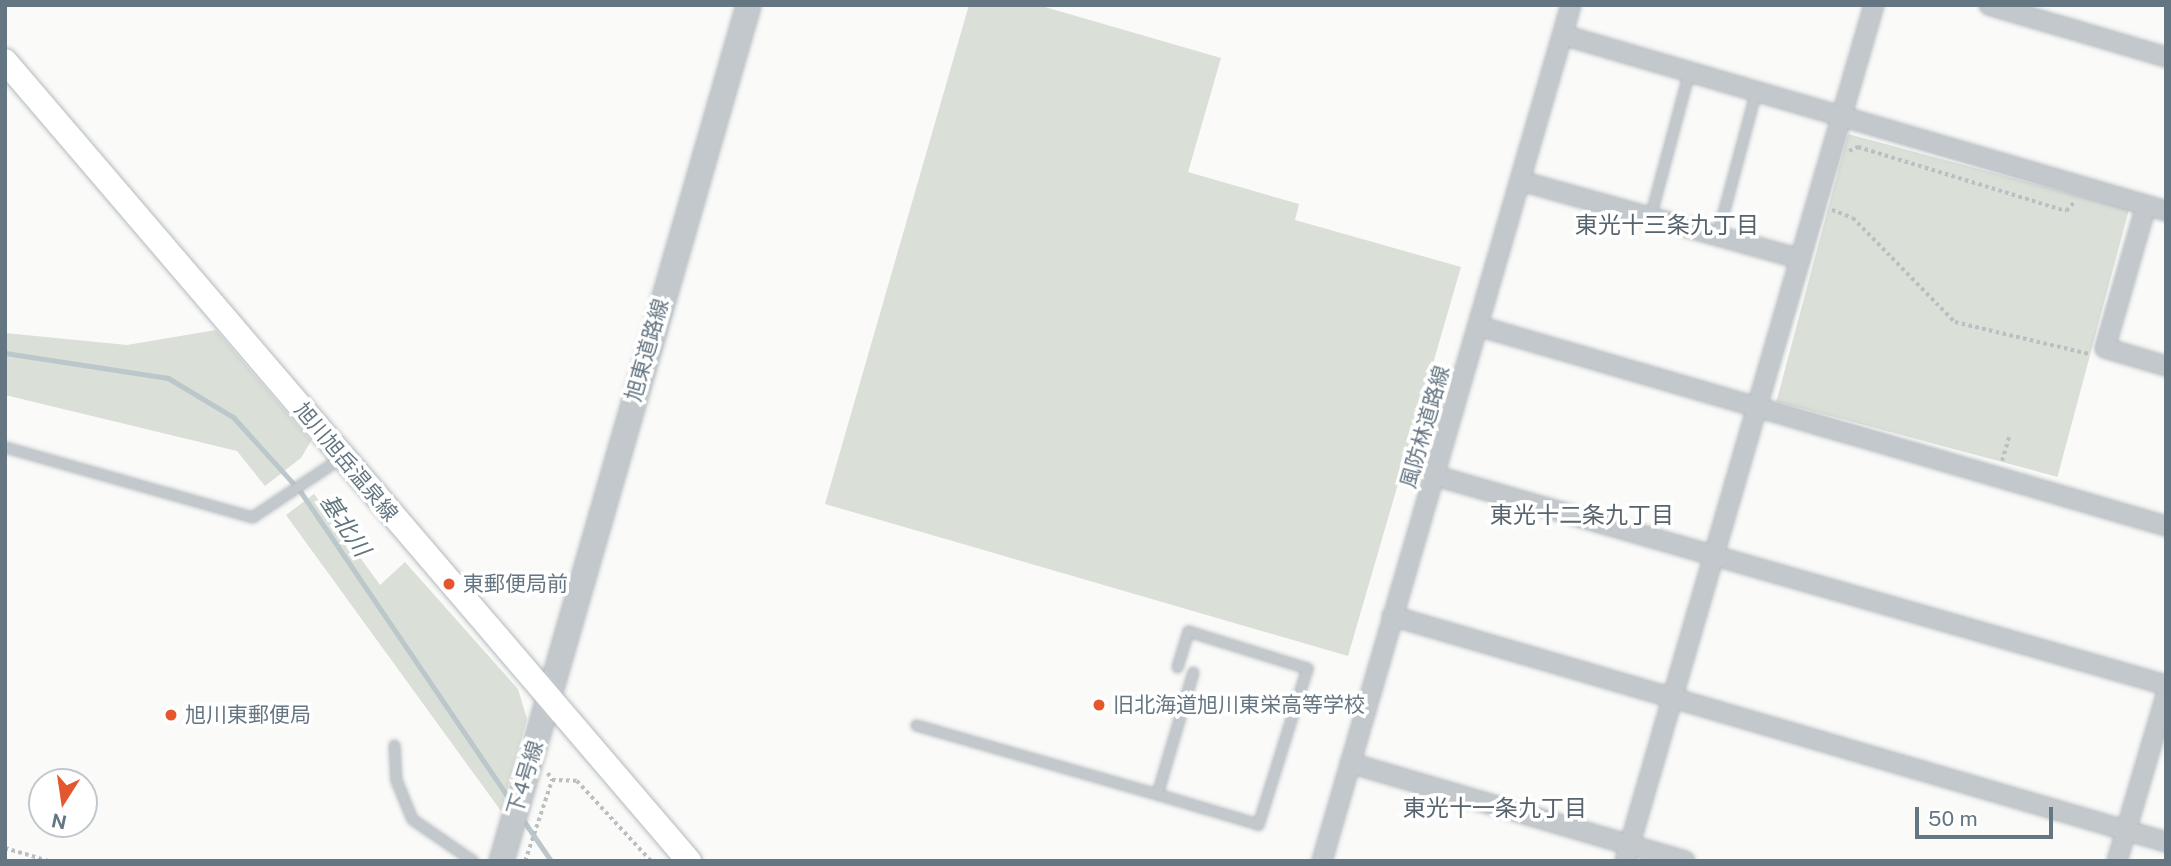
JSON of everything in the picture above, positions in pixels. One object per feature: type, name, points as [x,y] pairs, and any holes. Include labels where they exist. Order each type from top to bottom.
[{"type":"main road","name":"旭川旭岳温泉線","points":[[5,61],[689,861]]},
{"type":"street","name":"旭東道路線","points":[[548,695],[748,5]]},
{"type":"street","name":"風防林道路線","points":[[1322,861],[1571,5]]},
{"type":"street","points":[[1627,853],[1800,259],[1827,202],[1842,116],[1874,5]]},
{"type":"street","points":[[1989,5],[2166,57]]},
{"type":"street","points":[[1563,35],[2166,211]]},
{"type":"street","points":[[1521,181],[1800,259]]},
{"type":"street","points":[[2146,206],[2105,348],[2166,366]]},
{"type":"street","points":[[1478,326],[2166,526]]},
{"type":"street","points":[[1436,476],[2166,685]]},
{"type":"street","points":[[1392,617],[2166,842]]},
{"type":"street","name":"下4号線","points":[[501,861],[535,750],[548,695]]},
{"type":"street","points":[[2117,861],[2166,696]]},
{"type":"street","points":[[1350,763],[1627,853],[1685,861]]},
{"type":"lane","points":[[1650,217],[1689,71]]},
{"type":"lane","points":[[1717,236],[1756,90]]},
{"type":"lane","points":[[5,447],[252,517],[288,498],[342,457]]},
{"type":"lane","points":[[916,725],[1258,824],[1307,668],[1188,631],[1177,667]]},
{"type":"lane","points":[[1157,794],[1193,672]]},
{"type":"lane","points":[[394,745],[396,780],[412,819],[473,861]]},
{"type":"path","points":[[1844,157],[1858,147],[2066,211],[2072,209],[2080,186]]},
{"type":"path","points":[[1826,222],[1827,202],[1853,218],[1955,322],[2089,354],[2105,348]]},
{"type":"path","points":[[1988,458],[2001,462],[2009,436]]},
{"type":"path","points":[[535,750],[552,780]]},
{"type":"path","points":[[525,861],[536,821],[552,780]]},
{"type":"path","points":[[552,780],[577,781],[651,861]]},
{"type":"path","points":[[5,848],[49,861]]},
{"type":"shaded area","points":[[969,5],[1038,5],[1221,58],[1188,172],[1299,204],[1295,220],[1461,267],[1348,656],[825,504]]},
{"type":"shaded area","points":[[1848,134],[2129,209],[2057,477],[1776,402]]},
{"type":"shaded area","points":[[216,330],[311,441],[301,458],[265,486],[237,451],[5,395],[5,333],[127,345]]},
{"type":"shaded area","points":[[314,494],[380,585],[405,562],[518,689],[527,719],[501,811],[286,515]]},
{"type":"waterway","name":"基北川","points":[[5,353],[168,378],[233,417],[300,491],[510,800]]},
{"type":"waterway","name":"基北川","points":[[521,817],[551,861]]},
{"type":"place","name":"東郵便局前","points":[[449,584]]},
{"type":"place","name":"旧北海道旭川東栄高等学校","points":[[1099,705]]},
{"type":"place","name":"旭川東郵便局","points":[[171,715]]},
{"type":"district","name":"東光十三条九丁目","points":[[1667,225]]},
{"type":"district","name":"東光十二条九丁目","points":[[1582,515]]},
{"type":"district","name":"東光十一条九丁目","points":[[1495,808]]}]
